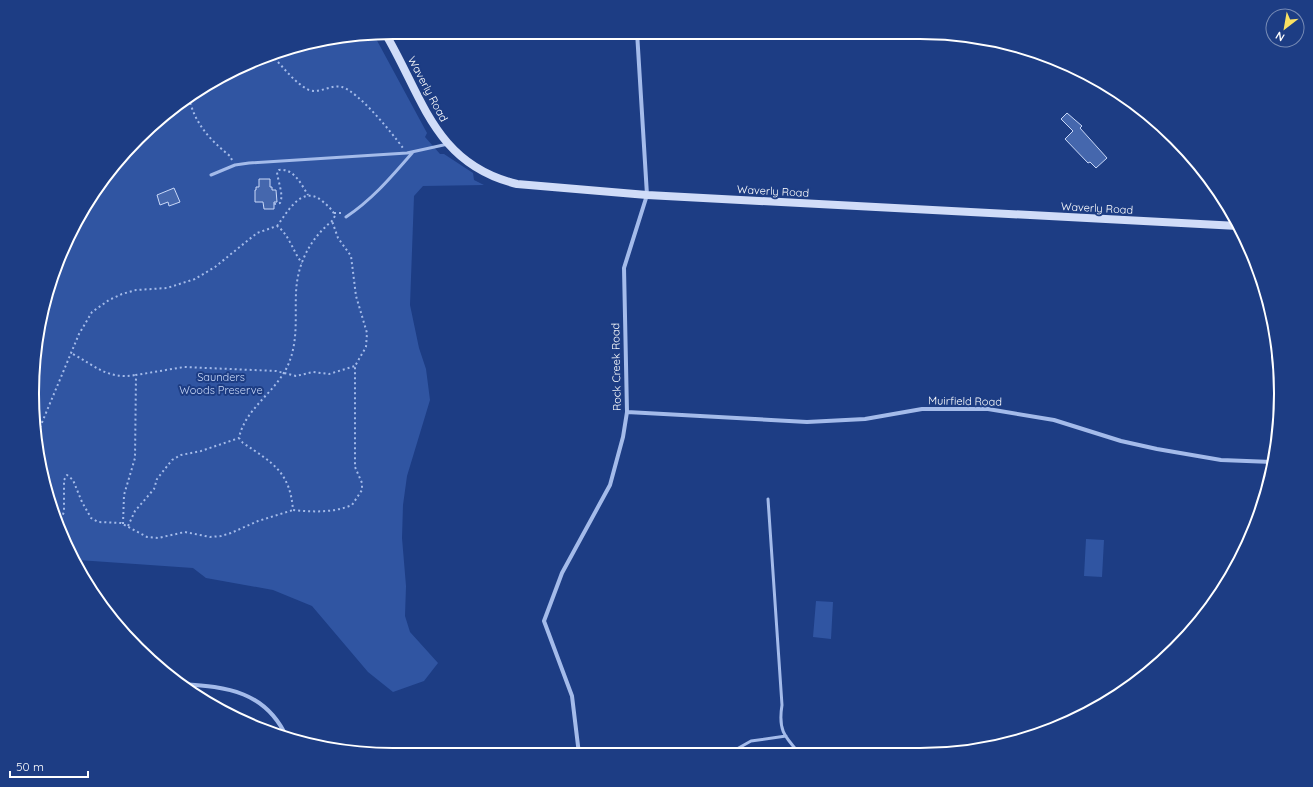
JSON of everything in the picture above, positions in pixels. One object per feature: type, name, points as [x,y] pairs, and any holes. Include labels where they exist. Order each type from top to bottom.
[{"type":"street","name":"Waverly Road","points":[[388,39],[430,120],[448,144],[466,161],[503,181],[536,187],[646,195],[1232,226]]},
{"type":"street","name":"Rock Creek Road","points":[[578,748],[572,696],[544,621],[562,573],[610,485],[623,437],[627,412],[624,268],[646,195],[637,39]]},
{"type":"street","name":"Muirfield Road","points":[[627,412],[807,422],[865,420],[922,410],[988,409],[1054,420],[1121,441],[1157,449],[1221,460],[1267,462]]},
{"type":"street","points":[[192,685],[217,686],[244,694],[266,708],[276,718],[282,730]]},
{"type":"lane","points":[[211,175],[235,166],[249,163],[407,153],[448,144]]},
{"type":"lane","points":[[346,217],[365,204],[378,192],[413,152]]},
{"type":"lane","points":[[768,499],[782,705],[780,721],[786,736],[795,748]]},
{"type":"lane","points":[[739,748],[752,741],[786,736]]},
{"type":"path","points":[[276,60],[296,80],[312,91],[320,91],[334,86],[343,87],[348,90],[368,106],[393,133],[407,153]]},
{"type":"path","points":[[190,104],[191,109],[200,126],[208,137],[230,156],[235,166]]},
{"type":"path","points":[[274,204],[280,203],[282,194],[279,188],[277,172],[279,170],[283,169],[296,176],[308,195]]},
{"type":"path","points":[[41,425],[59,382],[73,354],[79,334],[92,312],[109,300],[136,290],[168,288],[195,279],[215,267],[257,233],[277,226],[301,197],[308,195],[318,198],[327,205],[336,216],[316,236],[306,252],[302,263],[296,291],[294,345],[285,374],[251,413],[245,422],[239,438]]},
{"type":"path","points":[[62,517],[64,512],[64,480],[67,475],[73,480],[82,502],[91,518],[98,522],[123,524],[138,533],[158,538],[185,532],[210,537],[221,536],[258,521],[293,510],[315,512],[344,508],[352,505],[362,490],[362,483],[355,467],[355,366],[366,347],[367,333],[356,296],[351,256],[335,233],[332,221]]},
{"type":"path","points":[[277,226],[284,231],[293,250],[302,263]]},
{"type":"path","points":[[73,354],[107,374],[122,378],[184,367],[276,371],[296,376],[313,372],[329,374],[355,366]]},
{"type":"path","points":[[123,524],[124,495],[135,458],[136,375]]},
{"type":"path","points":[[239,438],[243,443],[264,456],[282,474],[292,495],[293,510]]},
{"type":"path","points":[[128,526],[135,511],[154,489],[157,479],[172,460],[181,455],[200,451],[239,438]]},
{"type":"green space","name":"Saunders Woods Preserve","points":[[377,40],[427,133],[425,137],[440,154],[444,154],[473,173],[474,180],[484,185],[423,186],[414,196],[410,305],[419,348],[426,369],[430,400],[407,476],[403,505],[402,538],[406,586],[405,616],[410,632],[438,663],[424,681],[393,692],[368,672],[312,606],[273,590],[206,578],[193,568],[81,560],[66,529],[51,485],[46,463],[42,440],[39,394],[42,347],[51,302],[58,280],[66,258],[86,216],[112,178],[143,143],[178,112],[216,86],[258,66],[302,51],[324,46],[347,42]]},
{"type":"green space","points":[[1086,539],[1104,540],[1102,577],[1084,576]]},
{"type":"green space","points":[[816,601],[833,602],[831,639],[813,637]]},
{"type":"building","points":[[1067,113],[1082,126],[1080,128],[1107,158],[1096,168],[1090,162],[1088,163],[1065,139],[1073,131],[1061,119]]},
{"type":"building","points":[[259,179],[270,179],[270,187],[272,187],[272,190],[276,190],[277,202],[274,202],[274,209],[264,209],[263,202],[255,202],[255,190],[256,187],[259,187]]},
{"type":"building","points":[[174,188],[180,202],[169,206],[168,202],[160,205],[157,195]]}]
